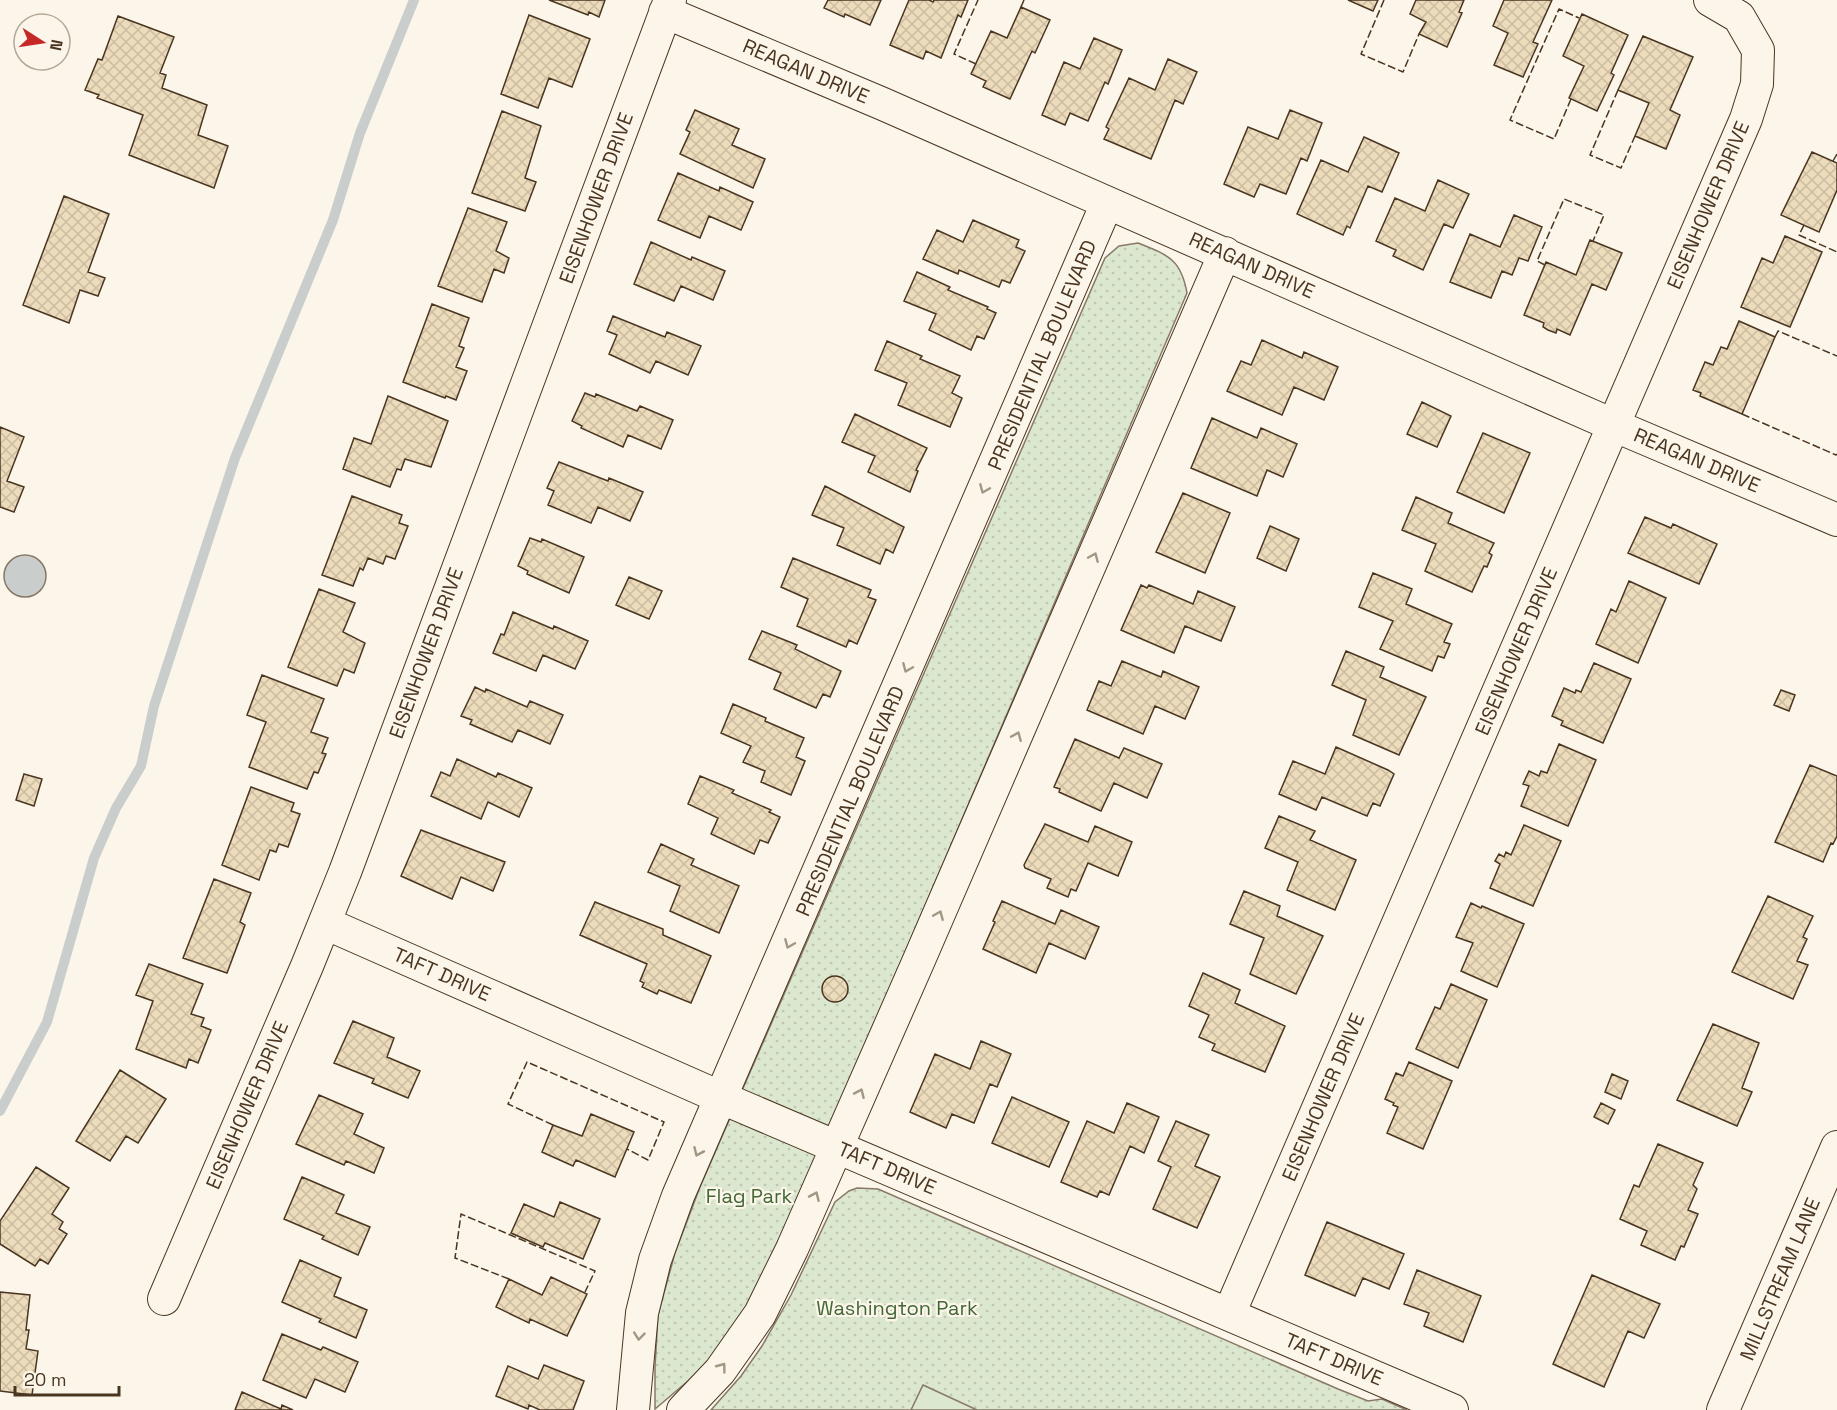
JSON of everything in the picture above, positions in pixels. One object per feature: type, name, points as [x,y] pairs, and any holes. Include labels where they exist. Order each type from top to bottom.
[{"type":"street","name":"EISENHOWER DRIVE","points":[[1229,1314],[1740,134],[1757,84],[1758,50],[1739,17],[1710,0]]},
{"type":"street","name":"EISENHOWER DRIVE","points":[[164,1299],[325,923],[668,6]]},
{"type":"street","name":"REAGAN DRIVE","points":[[668,6],[1107,203],[1613,425],[1837,520]]},
{"type":"street","name":"PRESIDENTIAL BOULEVARD","points":[[633,1410],[642,1313],[655,1260],[678,1196],[1107,203]]},
{"type":"street","points":[[683,1410],[720,1371],[760,1314],[792,1249],[1225,253]]},
{"type":"street","name":"TAFT DRIVE","points":[[325,923],[722,1098],[1452,1410]]},
{"type":"street","name":"MILLSTREAM LANE","points":[[1723,1410],[1837,1147]]},
{"type":"green space","name":"Flag Park","points":[[1138,243],[1165,255],[1177,265],[1187,293],[844,1095],[746,1315],[708,1364],[655,1409],[658,1315],[675,1253],[700,1187],[1105,258],[1119,246]]},
{"type":"green space","name":"Washington Park","points":[[857,1188],[878,1189],[1338,1389],[1368,1401],[1382,1399],[1407,1410],[711,1410],[741,1376],[762,1346],[791,1295],[835,1202]]},
{"type":"green space","points":[[923,1385],[977,1410],[911,1410]]},
{"type":"shaded area","points":[[25,555],[40,561],[46,576],[40,591],[25,597],[10,591],[4,576],[10,561]]},
{"type":"building","points":[[549,0],[605,0],[599,17]]},
{"type":"building","points":[[828,0],[881,0],[870,25],[824,8]]},
{"type":"building","points":[[909,0],[933,2],[934,0],[968,0],[961,17],[958,15],[941,58],[926,51],[923,59],[890,45]]},
{"type":"building","points":[[1348,0],[1378,0],[1373,11]]},
{"type":"building","points":[[1416,0],[1464,0],[1459,12],[1462,13],[1447,47],[1419,34],[1426,22],[1410,14]]},
{"type":"building","points":[[1504,0],[1552,0],[1533,42],[1538,44],[1523,77],[1494,65],[1508,33],[1493,26]]},
{"type":"building","points":[[1021,7],[1050,20],[1035,53],[1032,51],[1010,99],[983,87],[986,81],[971,74],[991,31],[1007,38]]},
{"type":"building","points":[[1582,14],[1628,35],[1611,73],[1614,75],[1597,111],[1569,98],[1584,66],[1563,56]]},
{"type":"building","points":[[529,15],[590,39],[572,87],[549,78],[538,108],[501,94]]},
{"type":"building","points":[[118,16],[174,37],[160,73],[166,75],[162,88],[207,105],[198,135],[228,146],[214,188],[129,155],[143,115],[97,98],[99,95],[85,90],[98,59],[102,60]]},
{"type":"building","points":[[1643,36],[1693,57],[1670,110],[1680,115],[1666,149],[1635,136],[1649,103],[1618,90]]},
{"type":"building","points":[[1094,38],[1122,50],[1108,84],[1105,82],[1088,121],[1070,113],[1065,125],[1042,115],[1064,62],[1080,69]]},
{"type":"building","points":[[1168,59],[1197,72],[1183,104],[1175,100],[1151,159],[1104,139],[1109,129],[1106,127],[1129,78],[1155,90]]},
{"type":"building","points":[[695,110],[739,129],[732,145],[765,159],[753,188],[680,154],[690,132],[686,130]]},
{"type":"building","points":[[1290,110],[1322,123],[1307,161],[1301,158],[1286,194],[1260,184],[1254,197],[1224,184],[1248,127],[1278,139]]},
{"type":"building","points":[[502,111],[541,126],[525,178],[536,182],[525,211],[472,193]]},
{"type":"building","points":[[1364,137],[1399,153],[1382,192],[1368,186],[1350,228],[1347,226],[1343,235],[1297,214],[1321,160],[1348,172]]},
{"type":"building","points":[[1812,152],[1837,163],[1837,190],[1819,232],[1781,215]]},
{"type":"building","points":[[678,173],[719,191],[720,187],[753,202],[741,230],[709,216],[700,238],[658,220]]},
{"type":"building","points":[[1438,180],[1469,194],[1453,228],[1444,224],[1423,270],[1393,256],[1396,250],[1376,241],[1395,198],[1425,211]]},
{"type":"building","points":[[64,196],[109,214],[88,272],[105,278],[98,296],[80,290],[69,323],[23,305]]},
{"type":"building","points":[[468,208],[507,222],[496,251],[509,258],[504,273],[494,269],[482,302],[438,286]]},
{"type":"building","points":[[1514,215],[1542,227],[1528,261],[1519,258],[1512,275],[1502,271],[1491,298],[1450,282],[1470,234],[1500,247]]},
{"type":"building","points":[[973,220],[1019,240],[1016,247],[1025,251],[1010,283],[1002,280],[999,287],[959,270],[958,274],[923,259],[937,230],[963,242]]},
{"type":"building","points":[[1785,236],[1822,252],[1790,327],[1741,307],[1762,258],[1773,263]]},
{"type":"building","points":[[1590,240],[1622,253],[1606,290],[1592,284],[1570,335],[1557,329],[1556,333],[1548,330],[1543,327],[1544,323],[1524,315],[1546,262],[1576,275]]},
{"type":"building","points":[[651,242],[691,260],[692,257],[725,271],[713,300],[681,286],[674,301],[634,284]]},
{"type":"building","points":[[917,272],[950,287],[948,290],[988,307],[987,309],[996,313],[984,339],[977,336],[971,350],[929,330],[936,314],[904,301]]},
{"type":"building","points":[[432,304],[469,318],[459,346],[464,348],[456,367],[467,371],[456,400],[403,382]]},
{"type":"building","points":[[613,316],[665,337],[667,332],[701,346],[688,375],[656,361],[650,373],[609,354],[617,335],[607,331]]},
{"type":"building","points":[[1739,321],[1775,337],[1742,414],[1700,396],[1701,393],[1693,390],[1705,362],[1713,365],[1721,347],[1727,349]]},
{"type":"building","points":[[1262,340],[1302,358],[1304,352],[1338,367],[1324,400],[1294,387],[1282,415],[1227,391],[1241,361],[1251,365]]},
{"type":"building","points":[[887,341],[922,356],[920,359],[960,376],[952,393],[962,398],[950,427],[898,405],[907,383],[875,370]]},
{"type":"building","points":[[585,393],[595,397],[596,394],[637,411],[640,406],[673,420],[661,449],[628,435],[623,447],[581,428],[582,426],[572,421]]},
{"type":"building","points":[[388,396],[448,421],[431,467],[405,459],[401,470],[397,469],[390,487],[343,469],[354,438],[371,444]]},
{"type":"building","points":[[1422,402],[1451,416],[1437,447],[1407,434]]},
{"type":"building","points":[[855,414],[927,448],[916,470],[918,471],[910,492],[868,472],[875,456],[842,442]]},
{"type":"building","points":[[1212,418],[1257,438],[1261,428],[1297,444],[1283,477],[1267,470],[1257,496],[1191,468]]},
{"type":"building","points":[[0,427],[24,437],[7,481],[24,487],[14,512],[0,507]]},
{"type":"building","points":[[1483,433],[1530,453],[1504,513],[1457,492]]},
{"type":"building","points":[[559,462],[643,492],[630,521],[598,507],[591,523],[548,505],[554,491],[547,488]]},
{"type":"building","points":[[825,486],[904,527],[893,553],[886,549],[880,564],[837,545],[844,528],[812,515]]},
{"type":"building","points":[[1183,493],[1230,513],[1205,573],[1156,552]]},
{"type":"building","points":[[352,496],[402,515],[399,523],[408,526],[395,559],[386,556],[383,564],[368,558],[363,570],[360,568],[353,586],[322,575]]},
{"type":"building","points":[[1416,497],[1452,513],[1448,523],[1494,543],[1489,553],[1492,555],[1487,567],[1484,566],[1472,592],[1425,571],[1436,544],[1402,530]]},
{"type":"building","points":[[1645,517],[1671,528],[1673,524],[1717,544],[1699,584],[1628,553]]},
{"type":"building","points":[[1270,526],[1299,539],[1286,571],[1257,558]]},
{"type":"building","points":[[530,538],[541,542],[542,539],[584,557],[569,593],[527,574],[528,571],[518,566]]},
{"type":"building","points":[[793,558],[871,590],[868,597],[876,600],[857,644],[849,640],[846,647],[797,626],[808,599],[781,587]]},
{"type":"building","points":[[1373,573],[1412,589],[1406,604],[1452,624],[1444,642],[1450,644],[1444,658],[1438,656],[1432,671],[1380,649],[1393,621],[1359,607]]},
{"type":"building","points":[[629,577],[662,591],[649,619],[616,605]]},
{"type":"building","points":[[1629,581],[1666,598],[1638,663],[1596,644],[1611,609],[1616,612]]},
{"type":"building","points":[[1141,585],[1147,588],[1149,585],[1193,604],[1198,591],[1235,607],[1221,641],[1185,626],[1174,653],[1121,630]]},
{"type":"building","points":[[319,589],[355,603],[343,632],[365,643],[354,673],[344,669],[337,686],[288,667]]},
{"type":"building","points":[[513,612],[588,641],[575,669],[543,655],[536,671],[493,653],[501,634],[504,635]]},
{"type":"building","points":[[762,631],[797,645],[795,649],[841,671],[830,697],[823,694],[816,708],[774,689],[781,673],[749,659]]},
{"type":"building","points":[[1346,651],[1384,667],[1380,677],[1426,697],[1399,755],[1353,735],[1366,700],[1332,685]]},
{"type":"building","points":[[1122,661],[1161,677],[1163,671],[1199,687],[1185,719],[1155,706],[1143,734],[1087,710],[1099,681],[1111,686]]},
{"type":"building","points":[[1594,663],[1631,679],[1603,743],[1561,725],[1563,721],[1552,716],[1564,688],[1575,693],[1576,690],[1581,692]]},
{"type":"building","points":[[262,675],[324,699],[311,732],[328,738],[322,753],[326,754],[318,773],[314,772],[307,789],[249,767],[266,722],[247,715]]},
{"type":"building","points":[[475,687],[485,692],[486,689],[527,707],[530,701],[563,715],[550,744],[518,730],[512,742],[470,724],[472,720],[461,716]]},
{"type":"building","points":[[1781,690],[1795,695],[1789,711],[1774,705]]},
{"type":"building","points":[[733,704],[804,738],[796,757],[805,761],[791,795],[761,782],[765,771],[743,762],[751,746],[721,733]]},
{"type":"building","points":[[1075,739],[1119,758],[1124,748],[1162,764],[1147,798],[1114,783],[1101,811],[1059,792],[1060,789],[1054,787]]},
{"type":"building","points":[[1559,744],[1596,760],[1568,826],[1521,806],[1529,786],[1523,784],[1529,771],[1539,776],[1541,771],[1547,773]]},
{"type":"building","points":[[1336,747],[1394,774],[1380,806],[1373,803],[1367,816],[1322,797],[1316,810],[1279,794],[1293,761],[1325,774]]},
{"type":"building","points":[[457,759],[496,777],[498,773],[532,788],[519,817],[488,802],[481,819],[431,796],[441,772],[450,776]]},
{"type":"building","points":[[1810,765],[1837,776],[1837,836],[1833,844],[1831,843],[1823,862],[1775,842]]},
{"type":"building","points":[[24,774],[42,779],[34,806],[16,800]]},
{"type":"building","points":[[700,776],[734,790],[732,793],[771,810],[769,812],[780,817],[768,843],[760,840],[754,854],[711,834],[718,818],[688,804]]},
{"type":"building","points":[[251,787],[294,803],[291,811],[300,814],[288,847],[279,844],[276,852],[270,850],[259,880],[222,865]]},
{"type":"building","points":[[1279,816],[1315,831],[1310,840],[1356,860],[1335,910],[1287,890],[1298,862],[1265,848]]},
{"type":"building","points":[[1045,824],[1088,842],[1095,826],[1132,842],[1118,876],[1088,863],[1076,891],[1071,889],[1068,897],[1047,888],[1051,879],[1025,868],[1024,865]]},
{"type":"building","points":[[1524,825],[1561,841],[1533,906],[1490,888],[1500,864],[1495,861],[1499,854],[1504,857],[1506,852],[1511,855]]},
{"type":"building","points":[[421,830],[505,862],[493,891],[461,877],[452,899],[401,876]]},
{"type":"building","points":[[661,844],[694,859],[691,865],[739,886],[719,933],[670,911],[680,886],[648,872]]},
{"type":"building","points":[[214,879],[251,893],[240,922],[245,925],[227,973],[183,958]]},
{"type":"building","points":[[1244,891],[1280,906],[1277,916],[1323,936],[1296,994],[1250,974],[1264,938],[1230,924]]},
{"type":"building","points":[[1768,896],[1813,916],[1803,937],[1807,939],[1797,961],[1808,965],[1793,999],[1732,972]]},
{"type":"building","points":[[1002,901],[1055,924],[1061,910],[1099,927],[1085,959],[1049,943],[1036,973],[983,949]]},
{"type":"building","points":[[595,902],[663,929],[663,935],[711,956],[691,1003],[659,990],[657,994],[642,987],[644,983],[640,981],[647,964],[580,935]]},
{"type":"building","points":[[1471,903],[1524,924],[1497,987],[1461,971],[1473,943],[1456,937]]},
{"type":"building","points":[[149,964],[203,984],[191,1014],[204,1018],[201,1026],[211,1030],[198,1063],[189,1059],[186,1068],[136,1049],[153,1001],[136,995]]},
{"type":"building","points":[[1203,973],[1240,990],[1235,1003],[1285,1026],[1265,1072],[1212,1050],[1215,1044],[1199,1037],[1209,1015],[1189,1006]]},
{"type":"building","points":[[835,976],[844,980],[848,989],[844,998],[835,1002],[826,998],[822,989],[826,980]]},
{"type":"building","points":[[1451,984],[1487,1000],[1458,1068],[1416,1049],[1435,1007],[1440,1009]]},
{"type":"building","points":[[353,1021],[394,1038],[387,1057],[420,1071],[408,1098],[372,1083],[374,1079],[334,1063]]},
{"type":"building","points":[[1713,1024],[1759,1043],[1742,1088],[1752,1092],[1737,1126],[1677,1100]]},
{"type":"building","points":[[981,1041],[1011,1054],[997,1087],[990,1084],[974,1123],[952,1114],[946,1128],[910,1112],[935,1054],[970,1069]]},
{"type":"building","points":[[1409,1062],[1452,1081],[1423,1149],[1387,1133],[1398,1107],[1385,1099],[1396,1073],[1403,1076]]},
{"type":"building","points":[[120,1070],[166,1099],[138,1143],[126,1136],[110,1161],[76,1141]]},
{"type":"building","points":[[1612,1074],[1628,1081],[1621,1099],[1605,1092]]},
{"type":"building","points":[[319,1095],[363,1114],[354,1134],[384,1148],[374,1173],[346,1161],[344,1165],[296,1144]]},
{"type":"building","points":[[1012,1097],[1069,1122],[1049,1167],[992,1143]]},
{"type":"building","points":[[1127,1103],[1159,1117],[1144,1153],[1130,1146],[1109,1195],[1100,1191],[1097,1197],[1061,1182],[1087,1121],[1114,1133]]},
{"type":"building","points":[[1601,1103],[1615,1110],[1608,1124],[1594,1117]]},
{"type":"building","points":[[591,1114],[634,1132],[615,1177],[576,1160],[573,1166],[542,1152],[553,1125],[582,1136]]},
{"type":"building","points":[[1176,1121],[1209,1135],[1195,1166],[1220,1177],[1197,1228],[1153,1209],[1171,1167],[1158,1161]]},
{"type":"building","points":[[1658,1144],[1703,1163],[1693,1185],[1697,1189],[1688,1210],[1698,1214],[1684,1247],[1681,1246],[1675,1260],[1641,1245],[1647,1231],[1620,1219],[1634,1185],[1639,1187]]},
{"type":"building","points":[[36,1167],[69,1188],[52,1214],[63,1222],[59,1229],[67,1234],[48,1264],[40,1259],[35,1266],[0,1244],[0,1221]]},
{"type":"building","points":[[302,1177],[344,1195],[336,1213],[370,1227],[358,1255],[322,1239],[324,1236],[284,1219]]},
{"type":"building","points":[[560,1202],[600,1219],[583,1259],[545,1243],[543,1247],[511,1233],[524,1204],[554,1217]]},
{"type":"building","points":[[1327,1222],[1404,1254],[1389,1289],[1363,1278],[1355,1296],[1305,1275]]},
{"type":"building","points":[[300,1260],[341,1278],[334,1296],[367,1310],[356,1338],[282,1302]]},
{"type":"building","points":[[1417,1270],[1481,1296],[1463,1342],[1424,1326],[1429,1313],[1404,1304]]},
{"type":"building","points":[[1592,1275],[1660,1304],[1644,1338],[1628,1331],[1604,1387],[1553,1364]]},
{"type":"building","points":[[551,1277],[587,1294],[567,1336],[530,1319],[529,1323],[496,1307],[509,1279],[542,1295]]},
{"type":"building","points":[[0,1292],[30,1295],[26,1349],[38,1351],[32,1395],[0,1391]]},
{"type":"building","points":[[282,1334],[321,1350],[323,1347],[358,1362],[345,1392],[315,1379],[306,1398],[263,1380]]},
{"type":"building","points":[[544,1365],[584,1381],[573,1410],[540,1410],[529,1405],[528,1409],[496,1396],[508,1366],[538,1379]]},
{"type":"building","points":[[242,1392],[281,1409],[282,1405],[293,1410],[235,1410]]},
{"type":"waterway","points":[[0,1111],[47,1022],[94,858],[116,808],[141,766],[154,706],[235,458],[333,220],[360,133],[414,0]]},
{"type":"fence","points":[[976,64],[954,54],[978,0]]},
{"type":"fence","points":[[1021,7],[1024,0]]},
{"type":"fence","points":[[1384,0],[1361,54],[1403,72],[1419,34]]},
{"type":"fence","points":[[1571,99],[1554,139],[1510,120],[1559,9],[1579,18]]},
{"type":"fence","points":[[1618,90],[1590,155],[1621,168],[1635,136]]},
{"type":"fence","points":[[1833,161],[1837,154]]},
{"type":"fence","points":[[1545,265],[1537,261],[1564,199],[1604,215],[1593,241]]},
{"type":"fence","points":[[1804,225],[1799,235],[1837,252]]},
{"type":"fence","points":[[1775,337],[1778,331],[1837,356]]},
{"type":"fence","points":[[1742,414],[1837,454]]},
{"type":"fence","points":[[553,1125],[508,1104],[527,1062],[664,1122],[648,1160],[627,1149]]},
{"type":"fence","points":[[509,1279],[455,1258],[461,1214],[595,1271],[585,1292]]}]
